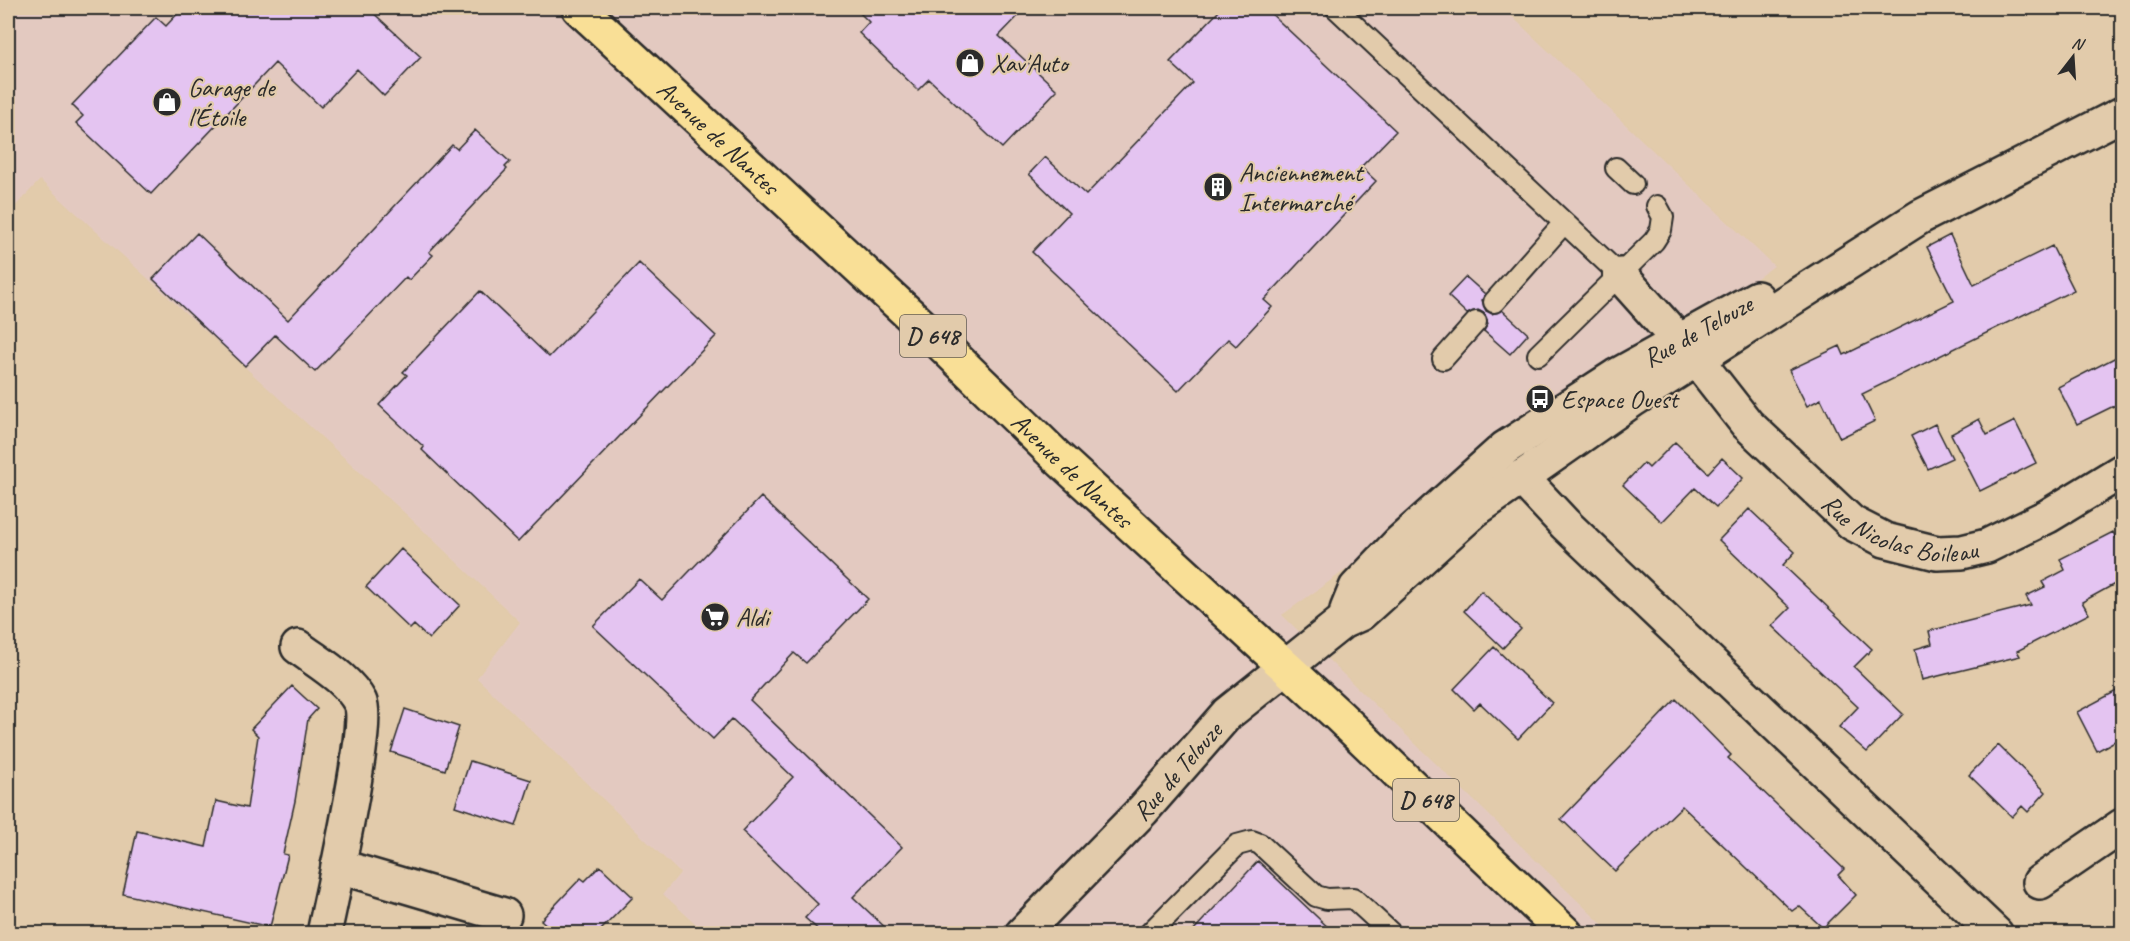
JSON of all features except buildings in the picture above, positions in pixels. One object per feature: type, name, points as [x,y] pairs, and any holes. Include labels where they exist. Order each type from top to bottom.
[{"type":"main road","name":"Avenue de Nantes","points":[[579,8],[934,337],[1057,458],[1285,668],[1566,933]]},
{"type":"street","name":"Rue de Telouze","points":[[1022,933],[1143,810],[1227,714],[1342,622],[1360,614],[1459,524],[1521,477],[1634,399],[1696,361],[1847,249],[1891,235],[1920,217],[2122,114]]},
{"type":"street","name":"Rue Nicolas Boileau","points":[[1620,275],[1696,361],[1746,424],[1852,523],[1885,540],[1937,553],[1962,552],[1987,546],[2031,526],[2122,471]]},
{"type":"street","name":"Rue de Telouze","points":[[1342,622],[1356,588],[1400,543],[1505,448],[1616,376],[1696,361]]},
{"type":"street","points":[[1521,477],[1591,549],[1996,933]]},
{"type":"street","points":[[298,647],[344,681],[361,703],[362,729],[324,933]]},
{"type":"street","points":[[2040,882],[2122,826]]},
{"type":"street","points":[[338,866],[504,915]]},
{"type":"lane","points":[[1336,8],[1620,275]]},
{"type":"lane","points":[[1616,168],[1633,184]]},
{"type":"lane","points":[[1538,355],[1638,260],[1661,230],[1663,216],[1657,206]]},
{"type":"lane","points":[[1494,302],[1564,223]]},
{"type":"lane","points":[[1443,358],[1476,322]]},
{"type":"lane","points":[[1149,933],[1237,845],[1252,841],[1260,844],[1316,896],[1327,900],[1353,898],[1392,933]]},
{"type":"shaded area","points":[[8,8],[1503,8],[1774,266],[1282,615],[1611,933],[707,934],[663,894],[680,873],[477,678],[520,622],[407,515],[40,180],[8,214]]},
{"type":"place","name":"Xav'Auto","points":[[970,63]]},
{"type":"place","name":"Garage de l'Étoile","points":[[167,102]]},
{"type":"place","name":"Anciennement Intermarché","points":[[1218,187]]},
{"type":"place","name":"Espace Ouest","points":[[1540,399]]},
{"type":"place","name":"Aldi","points":[[715,617]]}]
